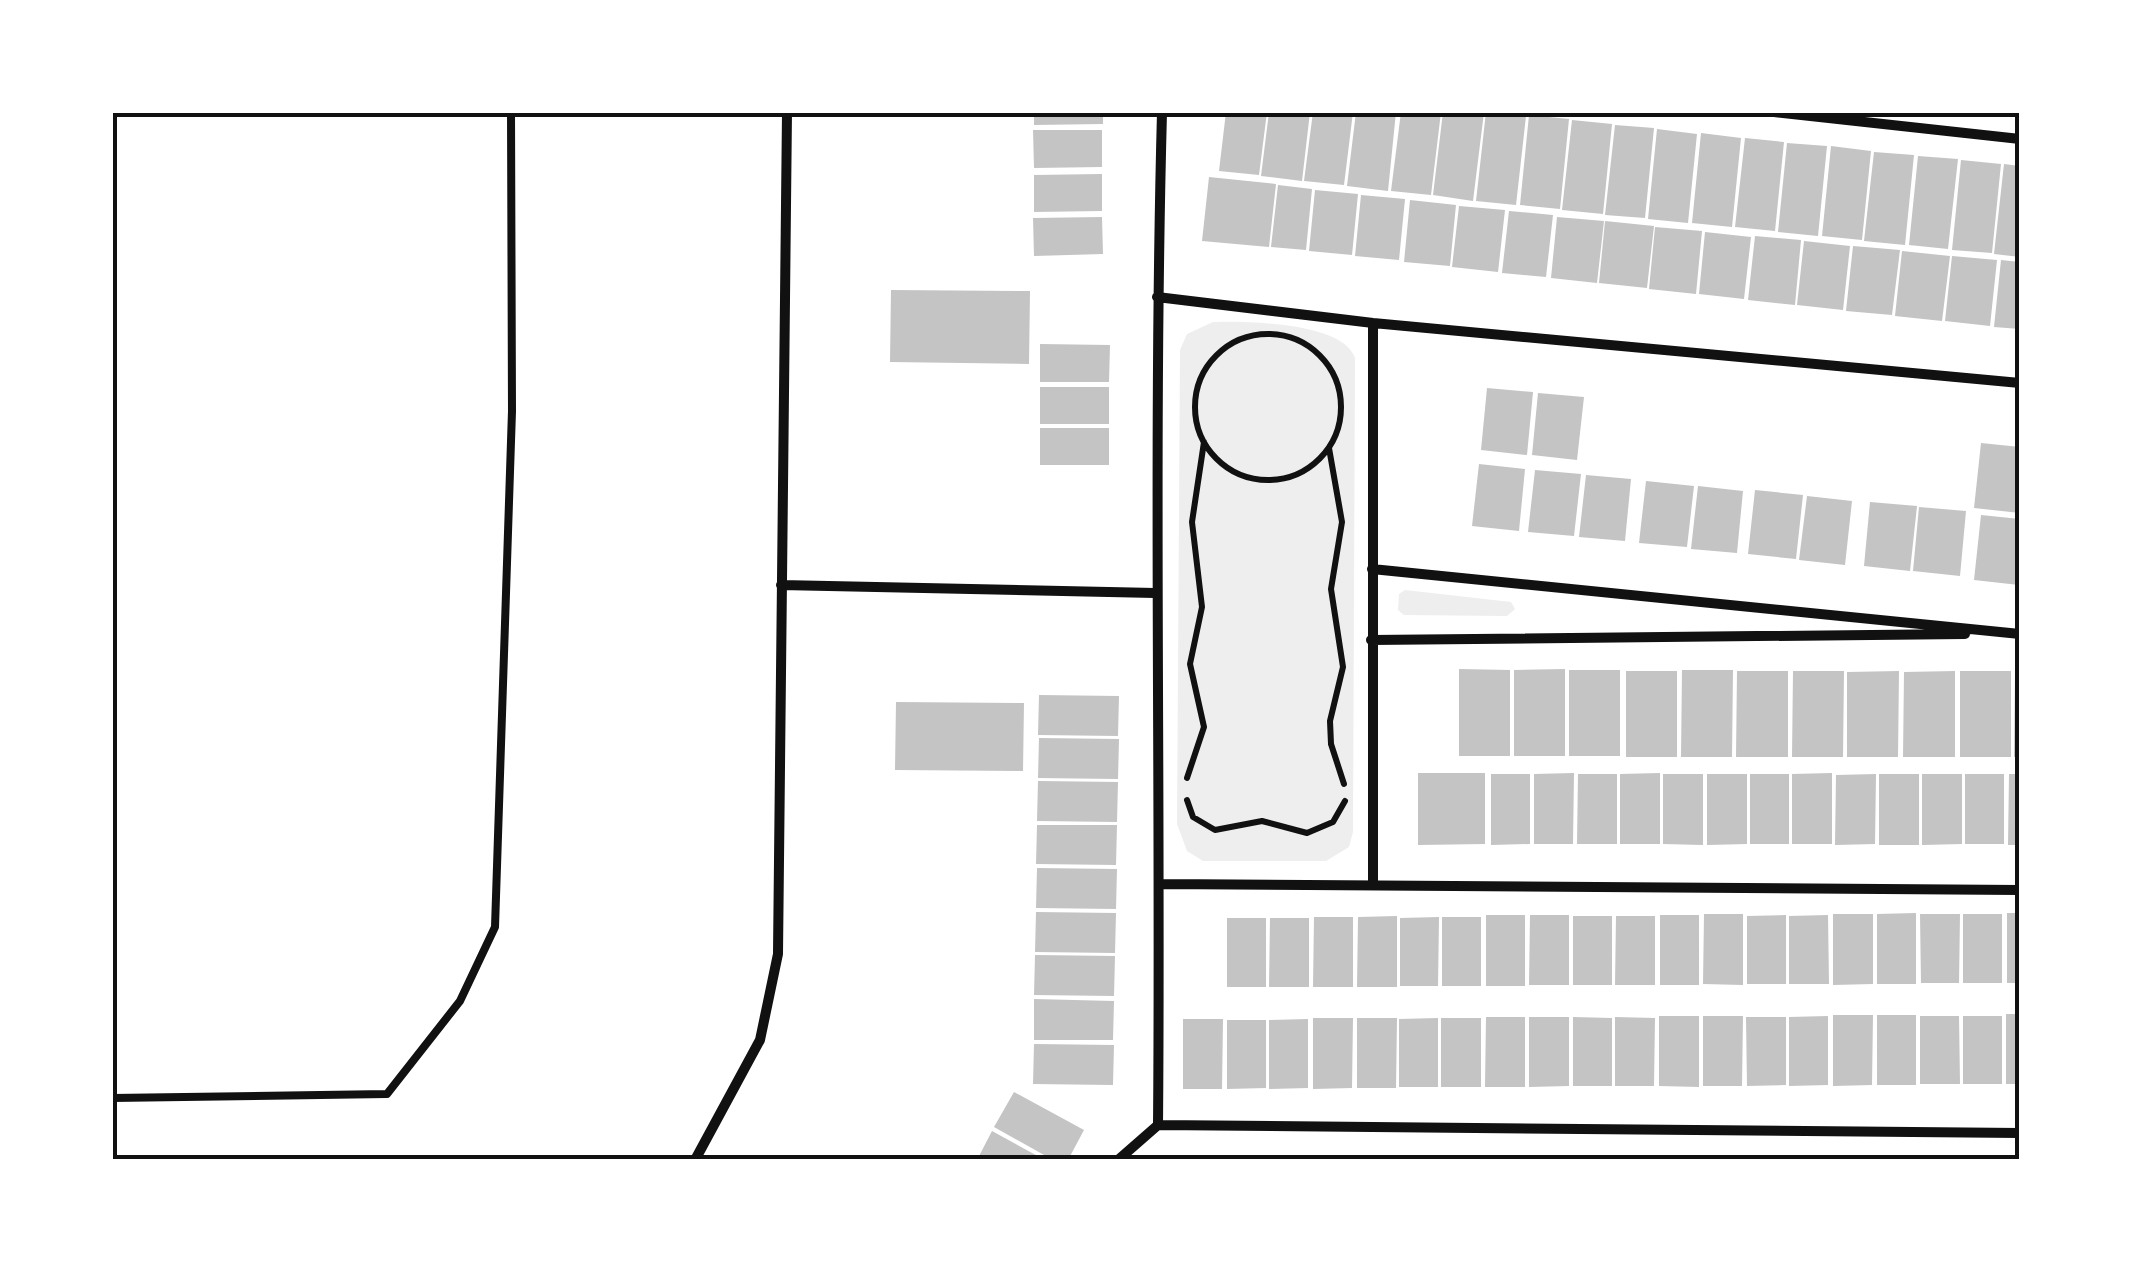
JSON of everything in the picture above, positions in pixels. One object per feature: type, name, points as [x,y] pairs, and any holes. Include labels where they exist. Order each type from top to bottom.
[{"type":"street","points":[[695,1160],[760,1040],[772,1000],[782,856],[787,112]]},
{"type":"street","points":[[1158,1126],[1160,884],[1154,593],[1162,112]]},
{"type":"street","points":[[1774,112],[2020,140]]},
{"type":"street","points":[[1157,297],[1373,323],[2020,383]]},
{"type":"street","points":[[1372,884],[1373,323]]},
{"type":"street","points":[[1372,568],[2020,634]]},
{"type":"street","points":[[781,584],[1154,593]]},
{"type":"street","points":[[1371,640],[2020,634]]},
{"type":"street","points":[[1160,884],[2020,890]]},
{"type":"street","points":[[1118,1160],[1158,1126],[2020,1133]]},
{"type":"lane","points":[[112,1098],[387,1094],[460,1000],[495,927],[512,411],[511,112]]},
{"type":"path","points":[[1204,442],[1192,522],[1202,607],[1190,664],[1204,727],[1186,780],[1188,808],[1199,823],[1215,830],[1262,821],[1306,833],[1334,822],[1343,808],[1343,774],[1331,744],[1330,721],[1343,667],[1332,589],[1342,522],[1329,448],[1342,408],[1331,369],[1308,347],[1280,335],[1240,340],[1208,367],[1195,406],[1204,442],[1218,462],[1256,480],[1297,474],[1329,448]]},
{"type":"shaded area","points":[[1213,322],[1270,323],[1314,331],[1347,346],[1355,358],[1353,832],[1349,847],[1326,861],[1203,861],[1187,851],[1177,824],[1180,350],[1187,334]]},
{"type":"shaded area","points":[[1405,590],[1511,602],[1515,609],[1507,616],[1404,615],[1398,610],[1399,594]]},
{"type":"building","points":[[1034,112],[1103,112],[1103,124],[1034,125]]},
{"type":"building","points":[[1226,112],[1267,112],[1259,175],[1219,171]]},
{"type":"building","points":[[1269,112],[1310,112],[1302,181],[1261,176]]},
{"type":"building","points":[[1313,112],[1353,112],[1344,185],[1304,181]]},
{"type":"building","points":[[1356,112],[1396,112],[1388,191],[1347,186]]},
{"type":"building","points":[[1401,112],[1441,112],[1431,195],[1391,191]]},
{"type":"building","points":[[1443,112],[1484,112],[1473,201],[1433,195]]},
{"type":"building","points":[[1486,112],[1526,116],[1516,205],[1476,201]]},
{"type":"building","points":[[1529,115],[1569,119],[1560,209],[1520,205]]},
{"type":"building","points":[[1572,120],[1612,124],[1603,214],[1562,210]]},
{"type":"building","points":[[1615,125],[1654,128],[1645,218],[1605,215]]},
{"type":"building","points":[[1657,129],[1697,134],[1688,223],[1648,219]]},
{"type":"building","points":[[1033,130],[1102,130],[1102,167],[1034,168]]},
{"type":"building","points":[[1701,133],[1741,138],[1732,227],[1692,223]]},
{"type":"building","points":[[1745,138],[1784,142],[1775,231],[1735,227]]},
{"type":"building","points":[[1787,143],[1827,146],[1818,236],[1778,232]]},
{"type":"building","points":[[1831,146],[1871,151],[1862,240],[1822,236]]},
{"type":"building","points":[[1874,152],[1914,155],[1905,245],[1864,241]]},
{"type":"building","points":[[1918,156],[1958,159],[1948,249],[1909,245]]},
{"type":"building","points":[[1961,160],[2001,164],[1992,253],[1952,250]]},
{"type":"building","points":[[2004,164],[2020,166],[2020,257],[1994,254]]},
{"type":"building","points":[[1102,174],[1102,211],[1034,212],[1034,175]]},
{"type":"building","points":[[1209,177],[1276,184],[1269,247],[1202,241]]},
{"type":"building","points":[[1278,185],[1312,189],[1306,250],[1271,247]]},
{"type":"building","points":[[1315,190],[1358,194],[1352,255],[1309,251]]},
{"type":"building","points":[[1361,195],[1405,199],[1399,260],[1355,256]]},
{"type":"building","points":[[1410,200],[1456,205],[1450,266],[1404,262]]},
{"type":"building","points":[[1459,206],[1505,210],[1498,272],[1452,267]]},
{"type":"building","points":[[1509,211],[1553,215],[1546,277],[1502,273]]},
{"type":"building","points":[[1102,217],[1103,254],[1034,256],[1033,218]]},
{"type":"building","points":[[1557,217],[1604,221],[1597,283],[1551,278]]},
{"type":"building","points":[[1605,221],[1654,226],[1647,288],[1599,283]]},
{"type":"building","points":[[1655,227],[1702,231],[1696,294],[1649,289]]},
{"type":"building","points":[[1705,232],[1751,237],[1744,299],[1699,294]]},
{"type":"building","points":[[1755,236],[1801,240],[1795,305],[1748,300]]},
{"type":"building","points":[[1804,241],[1850,246],[1843,310],[1797,305]]},
{"type":"building","points":[[1853,246],[1900,250],[1892,315],[1846,311]]},
{"type":"building","points":[[1902,251],[1950,256],[1942,321],[1895,316]]},
{"type":"building","points":[[1952,256],[1997,260],[1990,326],[1945,321]]},
{"type":"building","points":[[2001,260],[2020,262],[2020,329],[1994,327]]},
{"type":"building","points":[[891,290],[1030,291],[1029,364],[890,362]]},
{"type":"building","points":[[1040,344],[1110,345],[1109,382],[1040,382]]},
{"type":"building","points":[[1040,387],[1109,387],[1109,424],[1040,424]]},
{"type":"building","points":[[1487,388],[1533,392],[1527,455],[1481,450]]},
{"type":"building","points":[[1538,393],[1584,397],[1577,460],[1532,455]]},
{"type":"building","points":[[1040,428],[1109,428],[1109,465],[1040,465]]},
{"type":"building","points":[[1981,443],[2020,447],[2020,513],[1974,508]]},
{"type":"building","points":[[1479,464],[1525,469],[1519,531],[1472,526]]},
{"type":"building","points":[[1535,470],[1581,474],[1574,536],[1528,532]]},
{"type":"building","points":[[1586,475],[1631,479],[1625,541],[1579,537]]},
{"type":"building","points":[[1646,481],[1694,486],[1687,547],[1639,543]]},
{"type":"building","points":[[1698,486],[1743,491],[1737,553],[1691,549]]},
{"type":"building","points":[[1755,490],[1803,495],[1796,559],[1748,554]]},
{"type":"building","points":[[1807,496],[1852,501],[1845,565],[1799,560]]},
{"type":"building","points":[[1870,502],[1917,506],[1910,571],[1864,566]]},
{"type":"building","points":[[1919,507],[1966,511],[1960,576],[1913,571]]},
{"type":"building","points":[[1981,515],[2020,519],[2019,585],[1974,580]]},
{"type":"building","points":[[1459,669],[1510,670],[1510,756],[1459,756]]},
{"type":"building","points":[[1565,669],[1565,756],[1514,756],[1514,670]]},
{"type":"building","points":[[1569,670],[1620,670],[1620,756],[1569,756]]},
{"type":"building","points":[[1682,670],[1733,670],[1732,757],[1681,757]]},
{"type":"building","points":[[1626,671],[1677,671],[1677,757],[1626,757]]},
{"type":"building","points":[[1737,671],[1788,671],[1788,757],[1736,757]]},
{"type":"building","points":[[1793,671],[1844,671],[1843,757],[1792,757]]},
{"type":"building","points":[[1899,671],[1898,757],[1847,757],[1847,672]]},
{"type":"building","points":[[1955,671],[1955,757],[1903,757],[1904,672]]},
{"type":"building","points":[[1960,671],[2011,671],[2011,757],[1960,757]]},
{"type":"building","points":[[2015,672],[2020,672],[2020,757],[2014,757]]},
{"type":"building","points":[[1039,695],[1119,696],[1118,736],[1038,735]]},
{"type":"building","points":[[896,702],[1024,703],[1023,771],[895,770]]},
{"type":"building","points":[[1039,738],[1119,739],[1118,779],[1038,778]]},
{"type":"building","points":[[1418,773],[1485,773],[1485,844],[1418,845]]},
{"type":"building","points":[[1574,773],[1573,844],[1534,844],[1534,774]]},
{"type":"building","points":[[1660,773],[1660,844],[1620,844],[1620,774]]},
{"type":"building","points":[[1832,773],[1832,844],[1792,844],[1792,774]]},
{"type":"building","points":[[1491,774],[1530,774],[1530,844],[1491,845]]},
{"type":"building","points":[[1578,774],[1617,774],[1617,844],[1577,844]]},
{"type":"building","points":[[1663,774],[1703,774],[1703,845],[1663,844]]},
{"type":"building","points":[[1707,774],[1747,774],[1747,844],[1707,845]]},
{"type":"building","points":[[1750,774],[1789,774],[1789,844],[1750,844]]},
{"type":"building","points":[[1876,774],[1875,844],[1835,845],[1836,775]]},
{"type":"building","points":[[1879,774],[1919,774],[1919,845],[1879,845]]},
{"type":"building","points":[[1922,774],[1962,774],[1962,844],[1922,845]]},
{"type":"building","points":[[1965,774],[2004,774],[2004,844],[1965,844]]},
{"type":"building","points":[[2009,774],[2020,774],[2020,845],[2008,845]]},
{"type":"building","points":[[1038,781],[1118,782],[1117,822],[1037,821]]},
{"type":"building","points":[[1037,825],[1117,825],[1116,865],[1036,864]]},
{"type":"building","points":[[1037,868],[1117,869],[1116,909],[1036,908]]},
{"type":"building","points":[[1036,912],[1116,913],[1115,953],[1035,952]]},
{"type":"building","points":[[1916,913],[1916,984],[1877,984],[1877,914]]},
{"type":"building","points":[[2007,913],[2020,913],[2020,983],[2007,983]]},
{"type":"building","points":[[1704,914],[1743,914],[1743,985],[1703,984]]},
{"type":"building","points":[[1833,914],[1873,914],[1873,984],[1833,985]]},
{"type":"building","points":[[1920,914],[1960,914],[1959,983],[1921,983]]},
{"type":"building","points":[[1963,914],[2002,914],[2002,983],[1963,983]]},
{"type":"building","points":[[1486,915],[1525,915],[1525,986],[1486,986]]},
{"type":"building","points":[[1530,915],[1569,915],[1569,985],[1529,985]]},
{"type":"building","points":[[1660,915],[1699,915],[1699,985],[1660,985]]},
{"type":"building","points":[[1786,915],[1786,984],[1747,984],[1747,916]]},
{"type":"building","points":[[1828,915],[1829,984],[1789,984],[1789,916]]},
{"type":"building","points":[[1397,916],[1397,987],[1357,987],[1358,917]]},
{"type":"building","points":[[1573,916],[1612,916],[1612,985],[1573,985]]},
{"type":"building","points":[[1616,916],[1655,916],[1655,985],[1615,985]]},
{"type":"building","points":[[1314,917],[1353,917],[1353,987],[1313,987]]},
{"type":"building","points":[[1439,917],[1438,986],[1400,986],[1400,918]]},
{"type":"building","points":[[1442,917],[1481,917],[1481,986],[1442,986]]},
{"type":"building","points":[[1227,918],[1266,918],[1266,987],[1227,987]]},
{"type":"building","points":[[1270,918],[1309,918],[1309,987],[1269,987]]},
{"type":"building","points":[[1035,955],[1115,956],[1114,996],[1034,995]]},
{"type":"building","points":[[1034,999],[1114,1001],[1113,1040],[1034,1040]]},
{"type":"building","points":[[2006,1014],[2020,1014],[2020,1084],[2006,1084]]},
{"type":"building","points":[[1833,1015],[1873,1015],[1872,1085],[1833,1086]]},
{"type":"building","points":[[1877,1015],[1916,1015],[1916,1085],[1877,1085]]},
{"type":"building","points":[[1659,1016],[1699,1016],[1699,1087],[1659,1086]]},
{"type":"building","points":[[1703,1016],[1743,1016],[1742,1086],[1703,1086]]},
{"type":"building","points":[[1828,1016],[1828,1085],[1789,1086],[1789,1017]]},
{"type":"building","points":[[1920,1016],[1959,1016],[1960,1084],[1920,1084]]},
{"type":"building","points":[[1963,1016],[2002,1016],[2002,1084],[1963,1084]]},
{"type":"building","points":[[1486,1017],[1525,1017],[1525,1087],[1485,1087]]},
{"type":"building","points":[[1529,1017],[1569,1017],[1569,1086],[1529,1087]]},
{"type":"building","points":[[1573,1017],[1612,1018],[1612,1086],[1573,1086]]},
{"type":"building","points":[[1615,1017],[1655,1018],[1654,1086],[1615,1086]]},
{"type":"building","points":[[1746,1017],[1786,1017],[1786,1085],[1747,1086]]},
{"type":"building","points":[[1313,1018],[1353,1018],[1352,1088],[1313,1089]]},
{"type":"building","points":[[1357,1018],[1397,1018],[1396,1088],[1357,1088]]},
{"type":"building","points":[[1438,1018],[1438,1087],[1399,1087],[1399,1019]]},
{"type":"building","points":[[1441,1018],[1481,1018],[1481,1087],[1441,1087]]},
{"type":"building","points":[[1183,1019],[1223,1019],[1222,1089],[1183,1089]]},
{"type":"building","points":[[1308,1019],[1308,1088],[1269,1089],[1269,1020]]},
{"type":"building","points":[[1227,1020],[1266,1020],[1266,1088],[1227,1089]]},
{"type":"building","points":[[1034,1044],[1114,1045],[1113,1085],[1033,1084]]},
{"type":"building","points":[[1014,1092],[1084,1130],[1068,1160],[1053,1160],[994,1127]]},
{"type":"building","points":[[992,1131],[1045,1160],[977,1160]]}]
